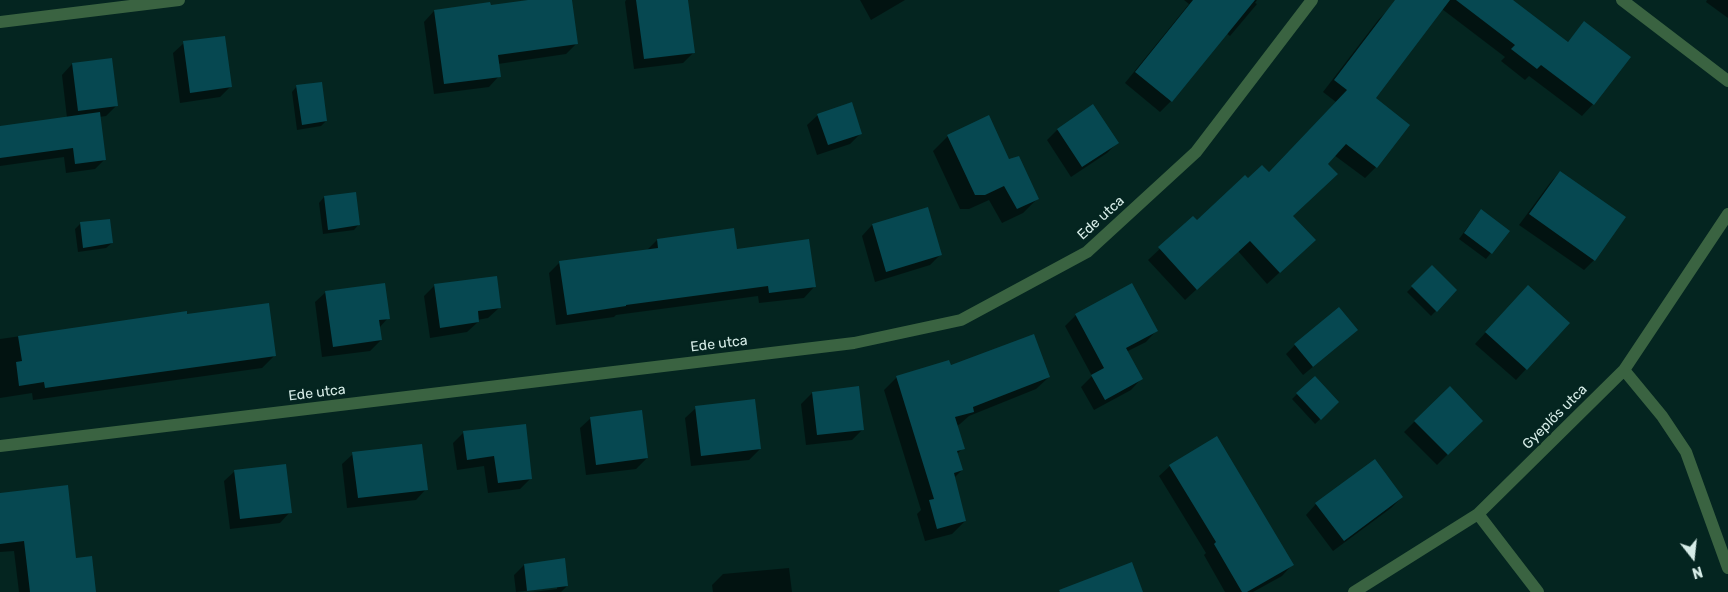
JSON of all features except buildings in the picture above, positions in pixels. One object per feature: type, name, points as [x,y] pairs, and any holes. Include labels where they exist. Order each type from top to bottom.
[{"type":"street","points":[[0,22],[179,0]]},
{"type":"street","name":"Ede utca","points":[[0,446],[854,343],[961,320],[1087,252],[1196,152],[1312,0]]},
{"type":"street","points":[[1622,0],[1728,81]]},
{"type":"street","name":"Gyeplős utca","points":[[1354,592],[1478,514],[1624,370],[1728,214]]},
{"type":"street","points":[[1624,370],[1662,416],[1686,452],[1728,568]]},
{"type":"street","points":[[1478,514],[1538,592]]}]
